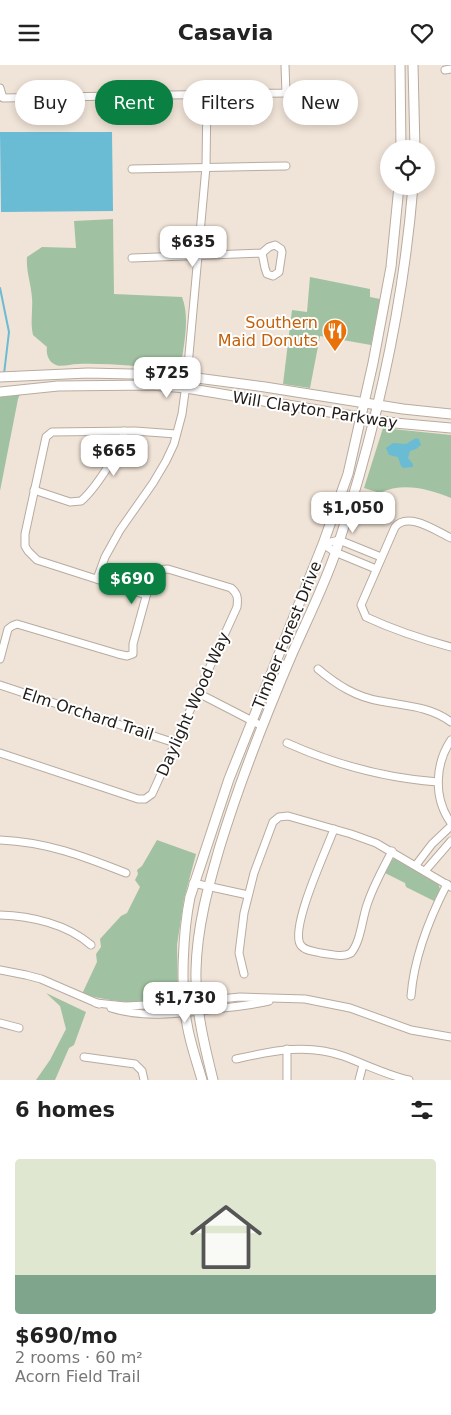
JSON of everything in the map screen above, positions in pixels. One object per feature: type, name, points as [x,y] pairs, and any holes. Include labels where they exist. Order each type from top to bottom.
[{"type":"main road","points":[[400,65],[401,140]]},
{"type":"main road","points":[[414,65],[415,140]]},
{"type":"main road","points":[[401,136],[415,136]]},
{"type":"main road","name":"Timber Forest Drive","points":[[202,1080],[186,1024],[185,1003],[186,915],[193,883],[229,779],[323,544],[348,474],[373,363],[391,267],[398,195]]},
{"type":"main road","name":"Timber Forest Drive","points":[[213,1080],[204,1045],[197,1001],[196,969],[203,906],[229,819],[262,726],[335,552],[360,475],[378,405],[404,270],[412,195]]},
{"type":"main road","points":[[61,373],[62,386]]},
{"type":"main road","name":"Will Clayton Parkway","points":[[0,377],[61,373],[132,373],[187,377],[257,385],[378,405],[451,414]]},
{"type":"main road","name":"Will Clayton Parkway","points":[[0,392],[62,386],[151,385],[186,388],[422,427],[451,428]]},
{"type":"street","points":[[273,93],[286,93],[285,65]]},
{"type":"street","points":[[0,88],[3,99],[183,96]]},
{"type":"street","points":[[97,579],[111,545],[166,461],[182,414],[206,167],[207,125]]},
{"type":"street","points":[[132,169],[286,166]]},
{"type":"street","points":[[132,258],[198,257],[262,253]]},
{"type":"street","points":[[0,659],[8,629],[14,624],[24,624],[118,654],[134,655],[133,644],[146,595],[44,562],[32,556],[25,546],[25,534],[48,434],[56,431],[124,431],[176,434]]},
{"type":"street","points":[[34,490],[70,503],[77,503],[84,499],[109,466],[120,447],[124,431]]},
{"type":"street","points":[[451,538],[428,527],[406,521],[398,523],[361,605],[366,617],[390,628],[451,647]]},
{"type":"street","points":[[323,544],[339,540],[382,557]]},
{"type":"street","points":[[323,544],[335,552],[376,569]]},
{"type":"street","name":"Daylight Wood Way","points":[[0,753],[138,799],[145,799],[152,794],[237,607],[238,598],[236,592],[231,588],[168,569],[160,569],[154,574],[146,595]]},
{"type":"street","points":[[318,669],[353,693],[380,701],[422,708],[438,713],[451,722]]},
{"type":"street","name":"Elm Orchard Trail","points":[[0,685],[175,743]]},
{"type":"street","points":[[198,693],[262,726]]},
{"type":"street","points":[[416,865],[451,824],[443,808],[438,782],[441,761],[451,740]]},
{"type":"street","points":[[287,743],[339,764],[370,773],[400,779],[438,782]]},
{"type":"street","points":[[244,974],[239,953],[248,895],[274,823],[279,817],[288,816],[376,843],[449,886],[434,909],[424,936],[413,977],[411,996]]},
{"type":"street","points":[[334,829],[304,909],[298,938],[303,948],[308,951],[347,955],[354,949],[370,897],[392,851]]},
{"type":"street","points":[[0,840],[47,845],[74,852],[126,873]]},
{"type":"street","points":[[424,871],[451,841]]},
{"type":"street","points":[[193,883],[248,895]]},
{"type":"street","points":[[0,915],[25,917],[58,927],[81,937],[91,945]]},
{"type":"street","points":[[0,970],[41,979],[96,1003],[140,1015],[236,1008],[274,999]]},
{"type":"street","points":[[96,1003],[125,1006],[185,1003],[240,997],[305,999],[358,1010],[411,1030],[451,1037]]},
{"type":"street","points":[[0,1023],[19,1028]]},
{"type":"street","points":[[287,1049],[287,1080]]},
{"type":"street","points":[[236,1059],[287,1049],[312,1049],[344,1056],[363,1065],[409,1080]]},
{"type":"street","points":[[84,1057],[135,1065],[142,1071],[144,1080]]},
{"type":"street","points":[[359,1080],[363,1065]]},
{"type":"green space","points":[[113,219],[114,294],[182,297],[186,313],[186,331],[181,365],[177,369],[102,364],[56,365],[49,359],[47,347],[33,335],[32,298],[27,257],[42,247],[76,248],[74,221]]},
{"type":"green space","points":[[310,277],[370,289],[370,297],[380,299],[371,345],[320,336],[310,388],[283,384],[292,310],[307,312]]},
{"type":"green space","points":[[20,394],[18,399],[0,491],[0,396]]},
{"type":"green space","points":[[383,428],[451,435],[451,498],[416,488],[398,488],[380,493],[364,488]]},
{"type":"green space","points":[[157,840],[196,854],[184,899],[177,945],[178,999],[157,1003],[144,1003],[104,999],[82,994],[97,962],[96,954],[101,947],[100,939],[121,916],[127,913],[140,887],[135,880],[138,874],[137,870],[142,866]]},
{"type":"green space","points":[[395,858],[398,858],[438,883],[440,889],[434,901],[406,887],[405,883],[385,873]]},
{"type":"green space","points":[[46,993],[86,1012],[74,1045],[69,1048],[55,1080],[36,1080],[50,1060],[66,1029],[60,1006]]},
{"type":"water","points":[[0,132],[112,132],[113,211],[1,212]]},
{"type":"water","points":[[416,438],[419,439],[421,445],[410,451],[408,458],[413,467],[403,468],[398,457],[389,455],[386,448],[393,443],[406,444]]},
{"type":"waterway","points":[[0,288],[9,332],[4,374]]},
{"type":"place","name":"Southern Maid Donuts","points":[[335,352]]}]
